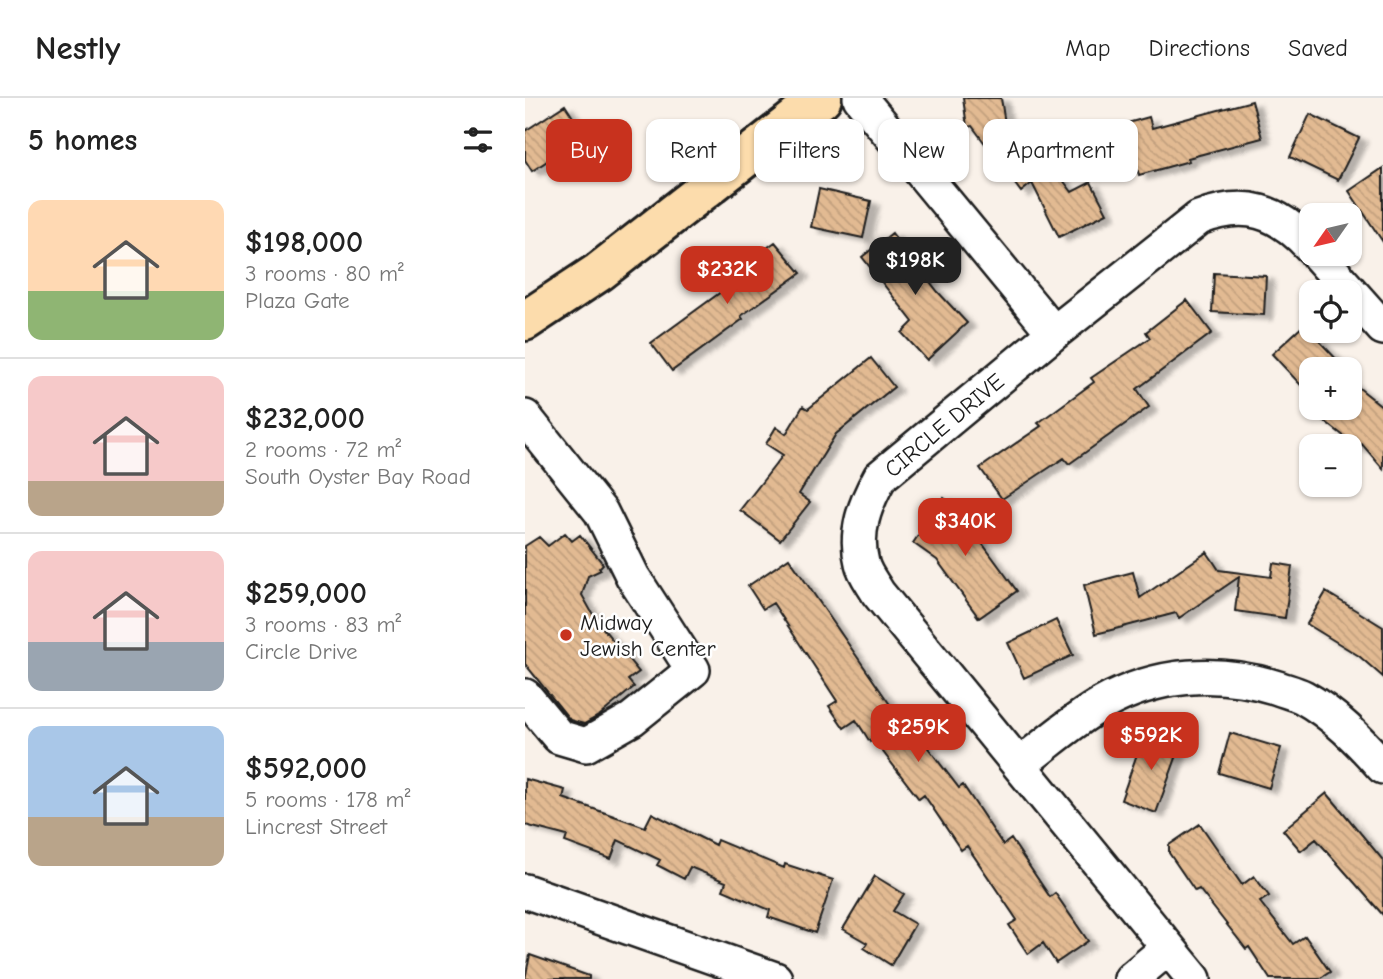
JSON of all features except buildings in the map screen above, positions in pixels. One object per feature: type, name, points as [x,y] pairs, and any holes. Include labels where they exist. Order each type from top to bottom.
[{"type":"main road","points":[[525,321],[599,272],[822,98]]},
{"type":"street","points":[[860,98],[1055,333]]},
{"type":"street","name":"CIRCLE DRIVE","points":[[1194,979],[878,593],[862,564],[859,526],[867,500],[880,477],[1199,218],[1223,209],[1253,209],[1279,220],[1299,233]]},
{"type":"street","points":[[1328,266],[1383,328]]},
{"type":"street","points":[[525,417],[601,512],[633,577],[693,670],[632,719],[586,745],[559,737],[525,696]]},
{"type":"street","points":[[1020,764],[1102,704],[1155,681],[1191,676],[1222,676],[1255,681],[1302,696],[1338,721],[1383,767]]},
{"type":"street","points":[[525,891],[775,979]]},
{"type":"street","points":[[1131,979],[1168,948]]},
{"type":"place","name":"Midway Jewish Center","points":[[566,635]]}]
